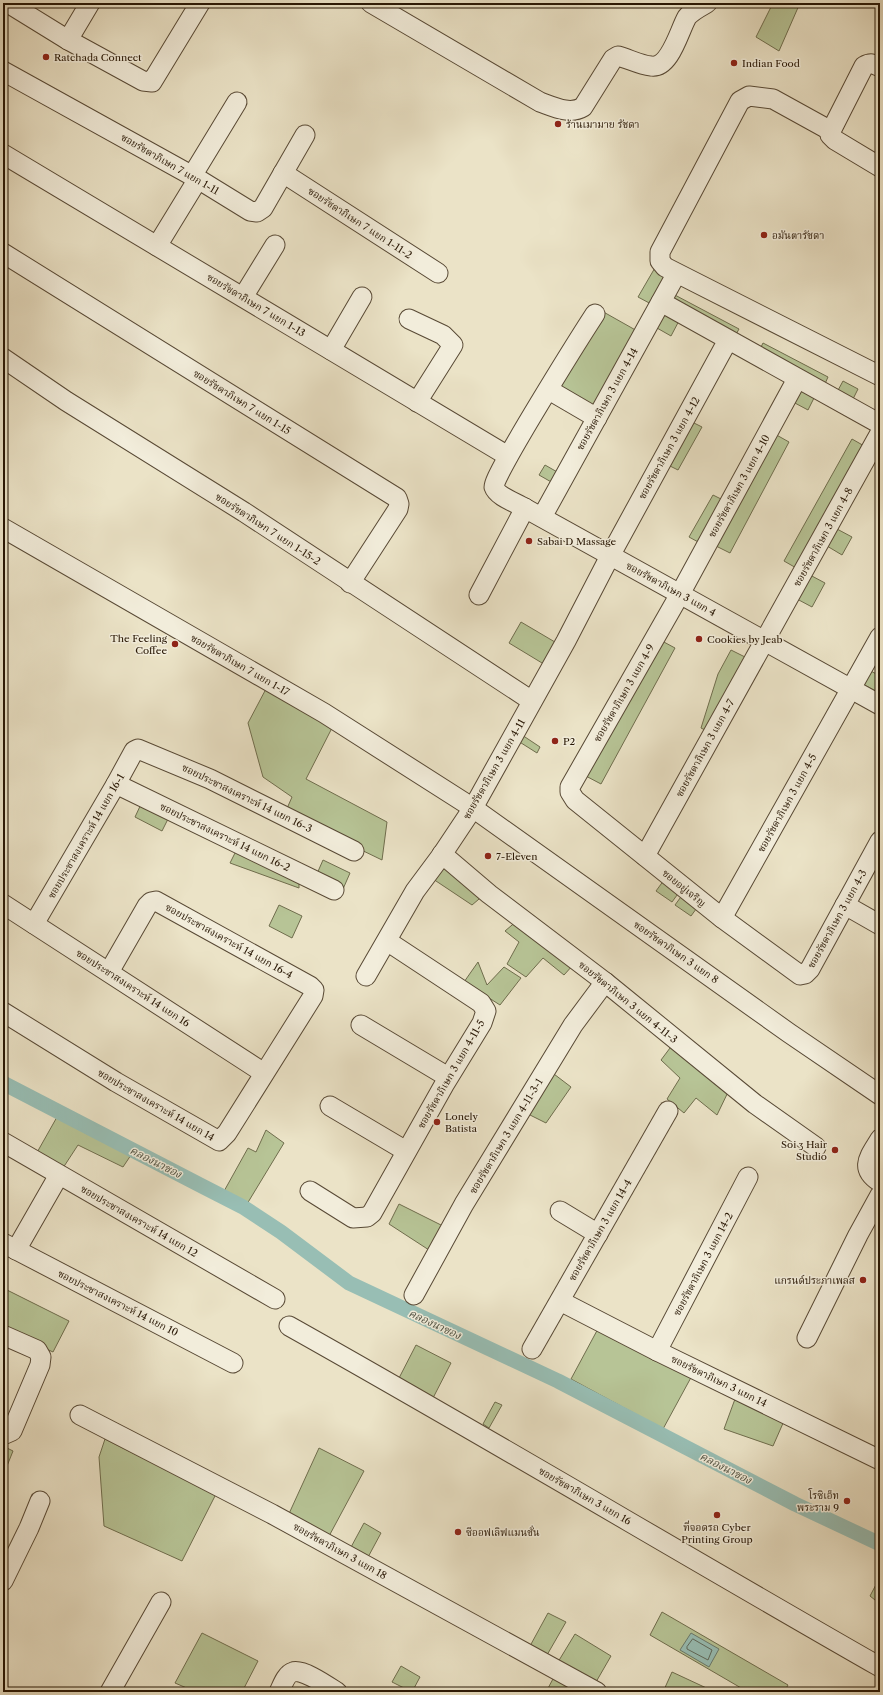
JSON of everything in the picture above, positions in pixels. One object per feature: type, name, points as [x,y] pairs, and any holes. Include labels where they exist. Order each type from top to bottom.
[{"type":"street","points":[[8,3],[68,40],[143,81],[152,82],[200,3]]},
{"type":"street","points":[[68,40],[90,3]]},
{"type":"street","points":[[371,3],[540,102],[567,110],[577,110],[583,106],[613,59],[618,56],[651,66],[659,66],[667,59],[688,16],[707,3]]},
{"type":"street","points":[[880,68],[873,64],[864,66],[830,135],[835,140],[880,167]]},
{"type":"street","name":"ซอยรัชดาภิเษก 7 แยก 1-11","points":[[3,71],[195,177],[250,211],[257,212],[263,208],[305,135]]},
{"type":"street","points":[[831,131],[773,99],[749,96],[740,102],[660,252],[660,261],[665,267],[880,376]]},
{"type":"street","points":[[158,246],[237,102]]},
{"type":"street","name":"ซอยรัชดาภิเษก 7 แยก 1-13","points":[[3,154],[508,456]]},
{"type":"street","name":"ซอยรัชดาภิเษก 7 แยก 1-11-2","points":[[283,173],[438,273]]},
{"type":"street","points":[[243,297],[275,245]]},
{"type":"street","name":"ซอยรัชดาภิเษก 7 แยก 1-15","points":[[3,253],[397,498],[399,504],[398,509],[350,583]]},
{"type":"street","name":"ซอยรัชดาภิเษก 3 แยก 4-14","points":[[542,517],[673,280]]},
{"type":"street","points":[[331,350],[362,297]]},
{"type":"street","points":[[661,302],[880,424]]},
{"type":"street","points":[[508,456],[595,314]]},
{"type":"street","points":[[409,319],[443,335],[453,344],[417,402]]},
{"type":"street","name":"ซอยรัชดาภิเษก 3 แยก 4-12","points":[[610,556],[728,340]]},
{"type":"street","name":"ซอยรัชดาภิเษก 7 แยก 1-15-2","points":[[3,358],[72,405],[244,512],[350,583],[532,701]]},
{"type":"street","name":"ซอยรัชดาภิเษก 3 แยก 4-10","points":[[680,594],[797,379]]},
{"type":"street","points":[[548,390],[597,418]]},
{"type":"street","name":"ซอยรัชดาภิเษก 3 แยก 4-8","points":[[765,641],[880,433]]},
{"type":"street","name":"ซอยรัชดาภิเษก 3 แยก 4","points":[[508,456],[494,483],[495,489],[499,494],[880,704]]},
{"type":"street","points":[[479,595],[525,508]]},
{"type":"street","name":"ซอยรัชดาภิเษก 7 แยก 1-17","points":[[3,528],[324,713],[473,808]]},
{"type":"street","name":"ซอยรัชดาภิเษก 3 แยก 4-11","points":[[366,976],[415,891],[473,808],[566,641],[610,556]]},
{"type":"street","name":"ซอยรัชดาภิเษก 3 แยก 4-9","points":[[570,792],[570,787],[680,594]]},
{"type":"street","name":"ซอยรัชดาภิเษก 3 แยก 4-5","points":[[722,918],[880,637]]},
{"type":"street","name":"ซอยรัชดาภิเษก 3 แยก 4-7","points":[[644,856],[765,641]]},
{"type":"street","name":"ซอยประชาสงเคราะห์ 14 แยก 16-1","points":[[34,924],[134,751],[138,749]]},
{"type":"street","name":"ซอยประชาสงเคราะห์ 14 แยก 16-3","points":[[138,749],[210,780],[354,851]]},
{"type":"street","name":"ซอยประชาสงเคราะห์ 14 แยก 16-2","points":[[116,784],[334,890]]},
{"type":"street","name":"ซอยอยู่เจริญ","points":[[570,792],[575,800],[722,918],[797,973],[804,974]]},
{"type":"street","name":"ซอยรัชดาภิเษก 3 แยก 8","points":[[473,808],[789,1033],[880,1095]]},
{"type":"street","name":"ซอยรัชดาภิเษก 3 แยก 4-3","points":[[804,974],[810,969],[880,840]]},
{"type":"street","name":"ซอยรัชดาภิเษก 3 แยก 4-11-3","points":[[442,854],[489,894],[605,982],[755,1104],[816,1147]]},
{"type":"street","name":"ซอยประชาสงเคราะห์ 14 แยก 16-4","points":[[109,972],[147,906],[151,902],[156,902],[310,986],[314,990]]},
{"type":"street","name":"ซอยประชาสงเคราะห์ 14 แยก 16","points":[[3,904],[264,1073]]},
{"type":"street","points":[[845,905],[880,925]]},
{"type":"street","name":"ซอยรัชดาภิเษก 3 แยก 4-11-5","points":[[310,1191],[353,1218],[364,1218],[372,1213],[448,1077],[482,1023],[486,1011],[484,1006],[387,941]]},
{"type":"street","name":"ซอยรัชดาภิเษก 3 แยก 4-11-3-1","points":[[414,1295],[464,1204],[573,1025],[605,982]]},
{"type":"street","name":"ซอยประชาสงเคราะห์ 14 แยก 14","points":[[3,1012],[116,1082],[219,1140],[227,1133],[313,996],[314,990]]},
{"type":"street","points":[[361,1025],[448,1077]]},
{"type":"street","points":[[330,1106],[406,1151]]},
{"type":"street","name":"ซอยรัชดาภิเษก 3 แยก 14-4","points":[[532,1349],[668,1111]]},
{"type":"street","points":[[880,1139],[869,1158],[867,1166],[872,1177],[880,1182]]},
{"type":"street","name":"ซอยประชาสงเคราะห์ 14 แยก 12","points":[[3,1142],[275,1299]]},
{"type":"street","points":[[10,1247],[59,1175]]},
{"type":"street","name":"ซอยรัชดาภิเษก 3 แยก 14-2","points":[[657,1351],[748,1177]]},
{"type":"street","points":[[807,1338],[880,1194]]},
{"type":"street","points":[[560,1211],[598,1234]]},
{"type":"street","name":"ซอยประชาสงเคราะห์ 14 แยก 10","points":[[10,1247],[233,1363]]},
{"type":"street","name":"ซอยรัชดาภิเษก 3 แยก 14","points":[[560,1300],[657,1351],[880,1460]]},
{"type":"street","name":"ซอยรัชดาภิเษก 3 แยก 16","points":[[289,1326],[437,1409],[699,1563],[880,1667]]},
{"type":"street","points":[[3,1335],[37,1350],[41,1357],[40,1365],[12,1430],[3,1435]]},
{"type":"street","name":"ซอยรัชดาภิเษก 3 แยก 18","points":[[80,1415],[272,1514],[597,1692]]},
{"type":"street","points":[[3,1581],[29,1528],[40,1501]]},
{"type":"street","points":[[110,1692],[161,1602]]},
{"type":"street","points":[[279,1692],[288,1676],[292,1672],[300,1671],[337,1692]]},
{"type":"green space","points":[[773,3],[800,3],[779,51],[756,37]]},
{"type":"green space","points":[[656,266],[671,274],[653,305],[638,297]]},
{"type":"green space","points":[[673,294],[739,329],[734,338],[669,302]]},
{"type":"green space","points":[[667,309],[681,317],[671,336],[657,328]]},
{"type":"green space","points":[[600,310],[639,332],[595,410],[557,388]]},
{"type":"green space","points":[[763,343],[828,377],[824,386],[759,351]]},
{"type":"green space","points":[[843,381],[858,389],[851,403],[836,394]]},
{"type":"green space","points":[[801,388],[815,396],[808,410],[793,402]]},
{"type":"green space","points":[[692,422],[702,427],[678,470],[668,465]]},
{"type":"green space","points":[[773,433],[789,442],[730,553],[714,545]]},
{"type":"green space","points":[[852,439],[866,447],[798,569],[784,561]]},
{"type":"green space","points":[[545,465],[559,473],[553,483],[539,475]]},
{"type":"green space","points":[[713,495],[723,500],[700,543],[689,537]]},
{"type":"green space","points":[[837,529],[852,537],[842,555],[827,546]]},
{"type":"green space","points":[[810,575],[825,583],[812,607],[797,599]]},
{"type":"green space","points":[[521,622],[560,645],[547,666],[509,643]]},
{"type":"green space","points":[[662,641],[675,648],[601,784],[584,775]]},
{"type":"green space","points":[[731,650],[747,658],[709,732],[701,728],[718,674]]},
{"type":"green space","points":[[869,670],[880,676],[880,685],[876,691],[861,683]]},
{"type":"green space","points":[[267,687],[333,726],[306,779],[387,822],[382,860],[285,813],[292,797],[263,777],[248,723]]},
{"type":"green space","points":[[522,735],[540,747],[537,753],[518,741]]},
{"type":"green space","points":[[142,802],[170,815],[162,831],[135,817]]},
{"type":"green space","points":[[238,847],[299,880],[299,888],[230,863]]},
{"type":"green space","points":[[323,860],[350,873],[343,889],[316,876]]},
{"type":"green space","points":[[442,863],[485,894],[472,905],[433,879]]},
{"type":"green space","points":[[664,880],[680,891],[672,902],[656,891]]},
{"type":"green space","points":[[683,894],[699,905],[691,916],[675,905]]},
{"type":"green space","points":[[279,905],[302,916],[292,938],[269,926]]},
{"type":"green space","points":[[518,920],[573,965],[564,975],[543,958],[526,977],[507,964],[519,942],[505,931]]},
{"type":"green space","points":[[478,962],[487,985],[504,967],[521,978],[500,1005],[464,982]]},
{"type":"green space","points":[[673,1044],[730,1088],[717,1115],[696,1098],[684,1113],[667,1099],[680,1078],[661,1060]]},
{"type":"green space","points":[[550,1071],[571,1087],[546,1123],[526,1113]]},
{"type":"green space","points":[[57,1117],[131,1155],[123,1167],[78,1145],[61,1171],[35,1156]]},
{"type":"green space","points":[[266,1130],[284,1143],[247,1204],[223,1193],[248,1148],[256,1152]]},
{"type":"green space","points":[[399,1204],[445,1227],[429,1250],[389,1224]]},
{"type":"green space","points":[[3,1288],[69,1321],[53,1352],[3,1329]]},
{"type":"green space","points":[[600,1325],[694,1372],[663,1429],[571,1379]]},
{"type":"green space","points":[[416,1345],[451,1363],[433,1398],[398,1380]]},
{"type":"green space","points":[[735,1399],[784,1421],[773,1446],[724,1429]]},
{"type":"green space","points":[[495,1402],[502,1405],[489,1428],[483,1424]]},
{"type":"green space","points":[[105,1439],[216,1494],[182,1561],[104,1526],[99,1457]]},
{"type":"green space","points":[[3,1446],[13,1451],[3,1476]]},
{"type":"green space","points":[[319,1448],[364,1471],[328,1538],[287,1518]]},
{"type":"green space","points":[[364,1523],[381,1533],[367,1559],[350,1549]]},
{"type":"green space","points":[[880,1577],[880,1604],[870,1596]]},
{"type":"green space","points":[[662,1612],[788,1685],[784,1692],[748,1692],[650,1635]]},
{"type":"green space","points":[[548,1613],[566,1622],[547,1655],[530,1646]]},
{"type":"green space","points":[[202,1633],[258,1661],[242,1692],[196,1692],[175,1683]]},
{"type":"green space","points":[[575,1634],[611,1656],[596,1682],[558,1662]]},
{"type":"green space","points":[[401,1666],[420,1677],[412,1692],[392,1682]]},
{"type":"green space","points":[[672,1672],[715,1692],[663,1692]]},
{"type":"green space","points":[[554,1677],[581,1692],[546,1692]]},
{"type":"water","points":[[691,1633],[719,1649],[709,1667],[680,1650]]},
{"type":"waterway","name":"คลองนาซอง","points":[[3,1083],[243,1207],[281,1232],[349,1283],[558,1381],[795,1504],[880,1544]]},
{"type":"place","name":"Ratchada Connect","points":[[46,57]]},
{"type":"place","name":"Indian Food","points":[[734,63]]},
{"type":"place","name":"ร้านเมามาย รัชดา","points":[[558,124]]},
{"type":"place","name":"อมันตารัชดา","points":[[764,235]]},
{"type":"place","name":"Sabai D Massage","points":[[529,541]]},
{"type":"place","name":"Cookies by Jeab","points":[[699,639]]},
{"type":"place","name":"The Feeling Coffee","points":[[175,644]]},
{"type":"place","name":"P2","points":[[555,741]]},
{"type":"place","name":"7-Eleven","points":[[488,856]]},
{"type":"place","name":"Lonely Batista","points":[[437,1122]]},
{"type":"place","name":"Soi ʒ Hair Studio","points":[[835,1150]]},
{"type":"place","name":"แกรนด์ประภาเพลส","points":[[863,1280]]},
{"type":"place","name":"โรซิเอ็ท พระราม 9","points":[[847,1501]]},
{"type":"place","name":"ที่จอดรถ Cyber Printing Group","points":[[717,1515]]},
{"type":"place","name":"ซีออฟเลิฟแมนชั่น","points":[[458,1532]]}]
